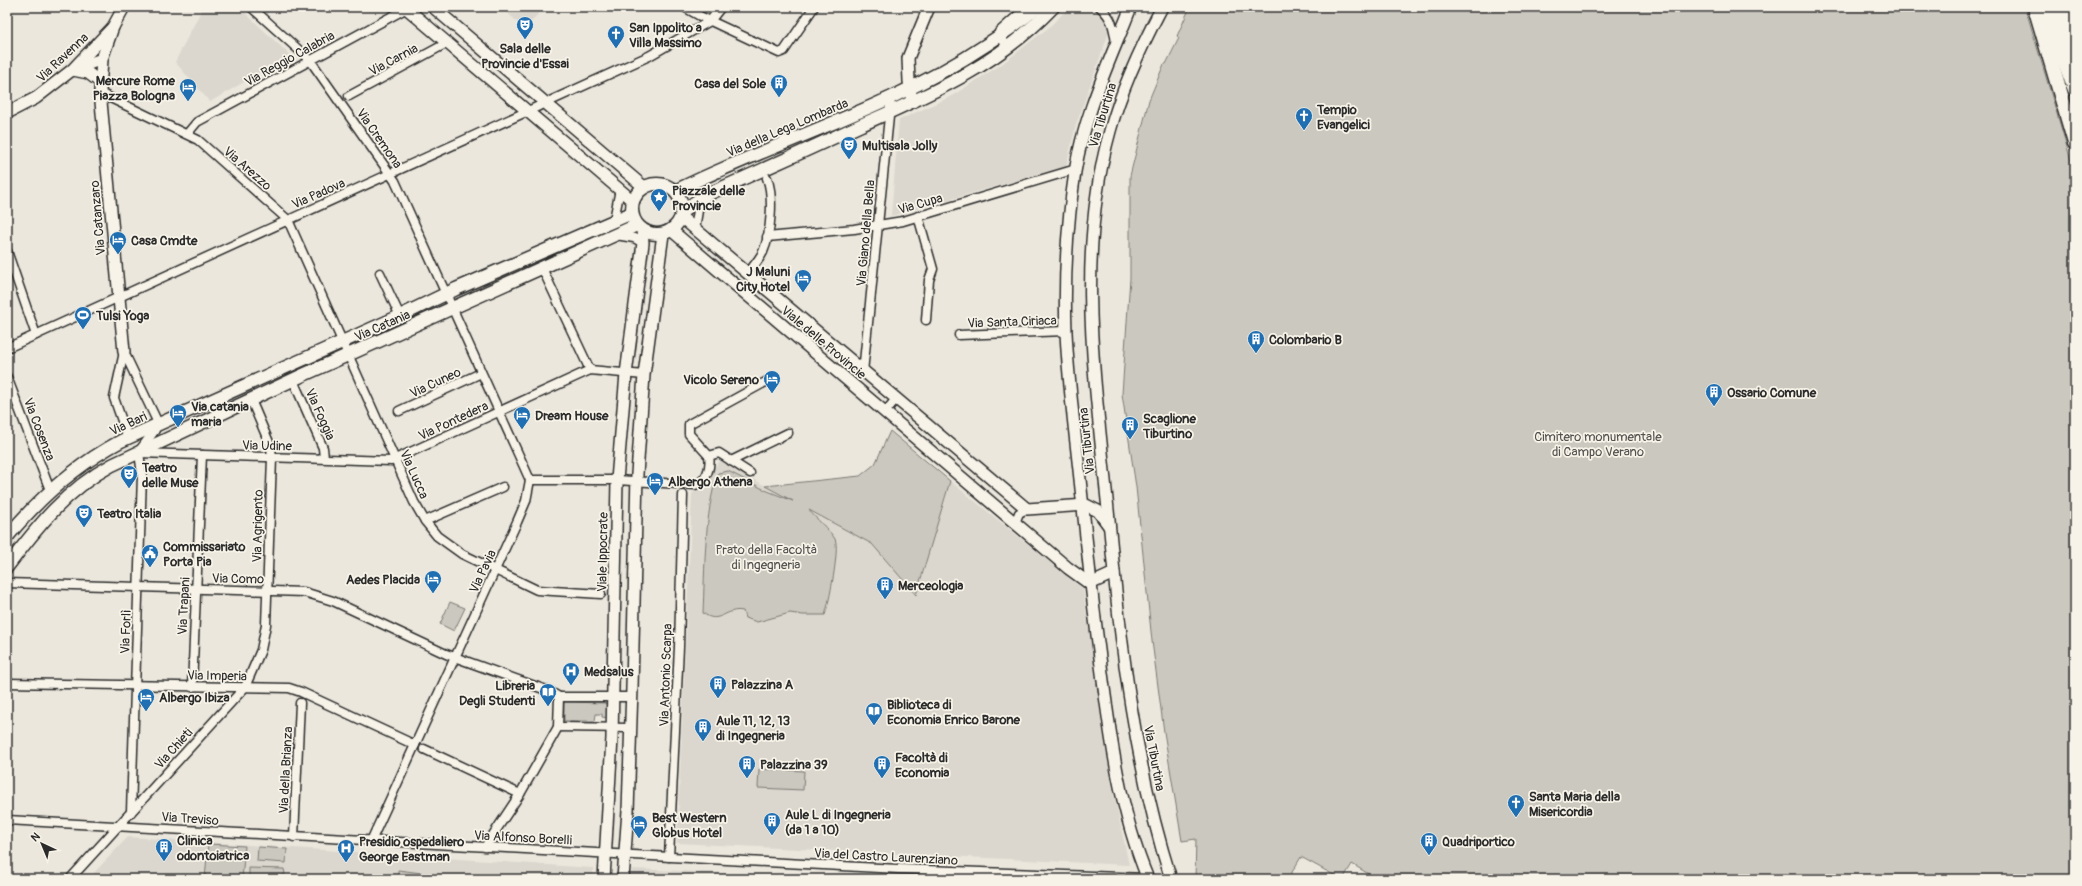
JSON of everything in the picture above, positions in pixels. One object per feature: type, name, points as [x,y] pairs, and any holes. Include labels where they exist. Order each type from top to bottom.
[{"type":"highway","points":[[2034,7],[2075,143]]},
{"type":"highway","points":[[2046,7],[2075,88]]},
{"type":"highway","points":[[2057,7],[2075,53]]},
{"type":"highway","points":[[2071,15],[2075,49]]},
{"type":"main road","name":"Via della Lega Lombarda","points":[[675,191],[891,97],[948,69],[1010,31],[1037,7]]},
{"type":"main road","points":[[682,214],[682,201],[675,191],[660,184],[644,187],[638,192],[632,207],[640,227],[652,234],[667,232],[682,214],[700,198],[964,77],[1009,48],[1036,25],[1053,7]]},
{"type":"main road","name":"Via Catania","points":[[158,424],[400,316],[445,294],[614,220],[632,207]]},
{"type":"main road","name":"Via Catania","points":[[139,452],[293,380],[613,235],[640,227]]},
{"type":"main road","name":"Via Bari","points":[[7,537],[28,512],[50,490],[90,459],[128,438],[158,424]]},
{"type":"main road","name":"Via Bari","points":[[7,567],[39,524],[69,495],[106,468],[139,452]]},
{"type":"street","name":"Via Cremona","points":[[251,7],[310,60],[390,173],[395,181],[452,309]]},
{"type":"street","name":"Via Reggio Calabria","points":[[187,134],[197,122],[407,7]]},
{"type":"street","points":[[407,7],[447,43],[620,190],[632,207]]},
{"type":"street","points":[[433,7],[644,187]]},
{"type":"street","points":[[684,7],[710,21],[780,53],[784,51],[814,7]]},
{"type":"street","points":[[528,111],[650,56],[710,21],[721,7]]},
{"type":"street","points":[[912,102],[909,54],[929,7]]},
{"type":"street","name":"Via della Lega Lombarda","points":[[1000,37],[998,33],[1001,29],[1027,7]]},
{"type":"street","points":[[1036,25],[1060,7]]},
{"type":"street","points":[[1100,7],[1106,12],[1112,21],[1116,44]]},
{"type":"street","name":"Via Tiburtina","points":[[1131,7],[1096,94],[1076,169],[1067,255],[1066,331],[1090,584],[1115,753],[1130,828],[1148,879]]},
{"type":"street","name":"Via Tiburtina","points":[[1162,7],[1136,60],[1115,113],[1101,171],[1092,235],[1090,327],[1114,573],[1134,727],[1154,823],[1171,879]]},
{"type":"street","name":"Via Ravenna","points":[[7,113],[36,98],[72,70],[113,27],[121,8]]},
{"type":"street","name":"Via Catanzaro","points":[[113,27],[102,59],[100,88],[124,352]]},
{"type":"street","points":[[1000,37],[1009,48]]},
{"type":"street","name":"Via Carnia","points":[[349,96],[447,43]]},
{"type":"street","points":[[72,70],[102,59]]},
{"type":"street","points":[[72,70],[88,73],[100,88]]},
{"type":"street","name":"Via Arezzo","points":[[100,88],[187,134],[204,145],[288,220],[340,334],[348,355]]},
{"type":"street","name":"Via Giano della Bella","points":[[863,372],[891,97]]},
{"type":"street","name":"Via Padova","points":[[7,348],[528,111]]},
{"type":"street","name":"Via Cupa","points":[[767,237],[811,234],[878,226],[918,216],[1076,169]]},
{"type":"street","points":[[752,268],[763,253],[767,237],[771,191],[767,178]]},
{"type":"street","points":[[614,220],[620,190]]},
{"type":"street","points":[[695,229],[700,198]]},
{"type":"street","name":"Viale delle Provincie","points":[[682,214],[695,229],[1027,509]]},
{"type":"street","points":[[918,216],[933,269],[929,280],[926,320]]},
{"type":"street","name":"Viale Ippocrate","points":[[604,878],[612,728],[617,480],[626,374],[643,243],[640,227]]},
{"type":"street","points":[[623,879],[631,728],[636,481],[644,375],[667,232]]},
{"type":"street","name":"Viale delle Provincie","points":[[667,232],[746,294],[1079,577],[1090,584]]},
{"type":"street","points":[[613,235],[634,238],[643,243]]},
{"type":"street","points":[[7,251],[36,335]]},
{"type":"street","points":[[542,268],[590,370],[644,375]]},
{"type":"street","points":[[380,273],[400,316]]},
{"type":"street","points":[[746,294],[757,282]]},
{"type":"street","points":[[452,309],[530,480],[617,480],[695,485],[700,483],[710,467],[709,456],[689,434],[688,427],[692,421],[771,379],[775,380]]},
{"type":"street","name":"Via Santa Ciriaca","points":[[958,335],[1066,331]]},
{"type":"street","points":[[124,352],[158,424]]},
{"type":"street","points":[[124,352],[114,398],[128,438]]},
{"type":"street","name":"Via Lucca","points":[[348,355],[414,502],[425,521],[437,536],[455,550],[538,590],[601,594]]},
{"type":"street","name":"Via Pontedera","points":[[395,460],[590,370]]},
{"type":"street","name":"Via Cuneo","points":[[399,411],[481,373]]},
{"type":"street","name":"Via Cosenza","points":[[7,377],[50,490]]},
{"type":"street","name":"Via Foggia","points":[[293,380],[323,448],[324,458]]},
{"type":"street","points":[[885,412],[896,399]]},
{"type":"street","name":"Via Agrigento","points":[[245,687],[263,642],[267,620],[272,458],[271,447],[251,400]]},
{"type":"street","name":"Via Bari","points":[[139,452],[158,424]]},
{"type":"street","points":[[731,461],[788,433]]},
{"type":"street","name":"Via Udine","points":[[139,452],[202,456],[395,460]]},
{"type":"street","name":"Via Forlì","points":[[131,812],[142,476],[139,452]]},
{"type":"street","points":[[709,456],[719,453],[750,473]]},
{"type":"street","name":"Via Trapani","points":[[192,687],[202,456]]},
{"type":"street","name":"Via Pavia","points":[[371,841],[496,570],[526,500],[530,480]]},
{"type":"street","points":[[425,521],[503,487]]},
{"type":"street","name":"Via Antonio Scarpa","points":[[669,857],[679,647],[683,495]]},
{"type":"street","points":[[1015,523],[1019,513],[1027,509],[1083,504],[1095,509],[1110,528]]},
{"type":"street","points":[[1090,584],[1114,573]]},
{"type":"street","name":"Via Como","points":[[7,583],[138,588],[299,591],[315,595],[456,658],[549,691],[559,697]]},
{"type":"street","name":"Via Imperia","points":[[7,683],[245,687],[295,690],[415,745]]},
{"type":"street","name":"Via Chieti","points":[[70,879],[245,687]]},
{"type":"street","points":[[485,847],[520,794],[558,726],[559,697],[632,697]]},
{"type":"street","name":"Via della Brianza","points":[[294,837],[300,703]]},
{"type":"street","points":[[558,726],[631,728]]},
{"type":"street","points":[[424,750],[520,794]]},
{"type":"street","name":"Via Treviso","points":[[7,820],[120,825],[371,841]]},
{"type":"street","name":"Via Alfonso Borelli","points":[[371,841],[625,854]]},
{"type":"street","name":"Via del Castro Laurenziano","points":[[625,854],[898,869],[1148,879]]},
{"type":"shaded area","points":[[203,7],[239,7],[290,55],[210,102],[175,62]]},
{"type":"shaded area","points":[[501,7],[544,7],[525,29]]},
{"type":"shaded area","points":[[1070,7],[1094,8],[1106,20],[1109,29],[1076,125],[1065,171],[1057,169],[891,216],[899,120],[950,97],[1002,64],[1048,28]]},
{"type":"shaded area","points":[[720,461],[872,544],[915,594],[950,481],[1083,589],[1112,786],[1129,865],[677,843],[692,494]]},
{"type":"shaded area","points":[[128,837],[593,868],[593,879],[89,878]]},
{"type":"shaded area","points":[[632,869],[826,877],[886,879],[632,879]]},
{"type":"green space","name":"Cimitero monumentale di Campo Verano","points":[[1190,7],[2025,7],[2075,174],[2075,879],[1377,879],[1352,864],[1343,879],[1341,879],[1301,857],[1288,879],[1195,879],[1196,839],[1182,841],[1164,732],[1152,641],[1136,487],[1122,394],[1130,278],[1130,176],[1149,100],[1164,64],[1166,64],[1179,38],[1177,36]]},
{"type":"green space","name":"Prato della Facoltà di Ingegneria","points":[[890,431],[950,481],[916,595],[872,544],[809,510],[832,535],[836,544],[833,576],[825,615],[803,615],[790,613],[757,622],[745,618],[743,611],[737,610],[714,618],[703,613],[708,524],[713,489],[718,473],[728,471],[765,490],[793,501],[765,486],[860,476],[875,464]]},
{"type":"green space","points":[[450,602],[465,608],[454,631],[440,624]]},
{"type":"green space","points":[[564,702],[605,703],[608,707],[608,718],[602,717],[602,714],[596,714],[595,721],[564,721]]},
{"type":"green space","points":[[759,769],[804,771],[803,790],[758,788]]},
{"type":"green space","points":[[208,844],[245,846],[242,879],[205,879]]},
{"type":"green space","points":[[258,847],[287,849],[286,863],[257,861]]},
{"type":"green space","points":[[249,868],[284,869],[285,874],[276,879],[249,879]]},
{"type":"green space","points":[[398,870],[422,873],[422,879],[398,879]]},
{"type":"place","name":"Sala delle Provincie d'Essai","points":[[525,40]]},
{"type":"place","name":"San Ippolito a Villa Massimo","points":[[616,49]]},
{"type":"place","name":"Casa del Sole","points":[[779,98]]},
{"type":"place","name":"Mercure Rome Piazza Bologna","points":[[188,102]]},
{"type":"place","name":"Tempio Evangelici","points":[[1304,131]]},
{"type":"place","name":"Multisala Jolly","points":[[849,160]]},
{"type":"place","name":"Piazzale delle Provincie","points":[[659,212]]},
{"type":"place","name":"Casa Cmdte","points":[[118,255]]},
{"type":"place","name":"J Maluni City Hotel","points":[[803,293]]},
{"type":"place","name":"Tulsi Yoga","points":[[83,330]]},
{"type":"place","name":"Colombario B","points":[[1256,354]]},
{"type":"place","name":"Vicolo Sereno","points":[[772,394]]},
{"type":"place","name":"Ossario Comune","points":[[1714,407]]},
{"type":"place","name":"Via catania maria","points":[[178,428]]},
{"type":"place","name":"Dream House","points":[[522,430]]},
{"type":"place","name":"Scaglione Tiburtino","points":[[1130,440]]},
{"type":"place","name":"Teatro delle Muse","points":[[129,489]]},
{"type":"place","name":"Albergo Athena","points":[[655,496]]},
{"type":"place","name":"Teatro Italia","points":[[84,528]]},
{"type":"place","name":"Commissariato Porta Pia","points":[[150,568]]},
{"type":"place","name":"Aedes Placida","points":[[433,594]]},
{"type":"place","name":"Merceologia","points":[[885,600]]},
{"type":"place","name":"Medsalus","points":[[571,686]]},
{"type":"place","name":"Palazzina A","points":[[718,699]]},
{"type":"place","name":"Libreria Degli Studenti","points":[[548,707]]},
{"type":"place","name":"Albergo Ibiza","points":[[146,712]]},
{"type":"place","name":"Biblioteca di Economia Enrico Barone","points":[[874,726]]},
{"type":"place","name":"Aule 11, 12, 13 di Ingegneria","points":[[703,742]]},
{"type":"place","name":"Palazzina 39","points":[[747,779]]},
{"type":"place","name":"Facoltà di Economia","points":[[882,779]]},
{"type":"place","name":"Santa Maria della Misericordia","points":[[1516,818]]},
{"type":"place","name":"Aule L di Ingegneria (da 1 a 10)","points":[[772,836]]},
{"type":"place","name":"Best Western Globus Hotel","points":[[639,839]]},
{"type":"place","name":"Quadriportico","points":[[1429,856]]},
{"type":"place","name":"Clinica odontoiatrica","points":[[164,862]]},
{"type":"place","name":"Presidio ospedaliero George Eastman","points":[[346,863]]}]
